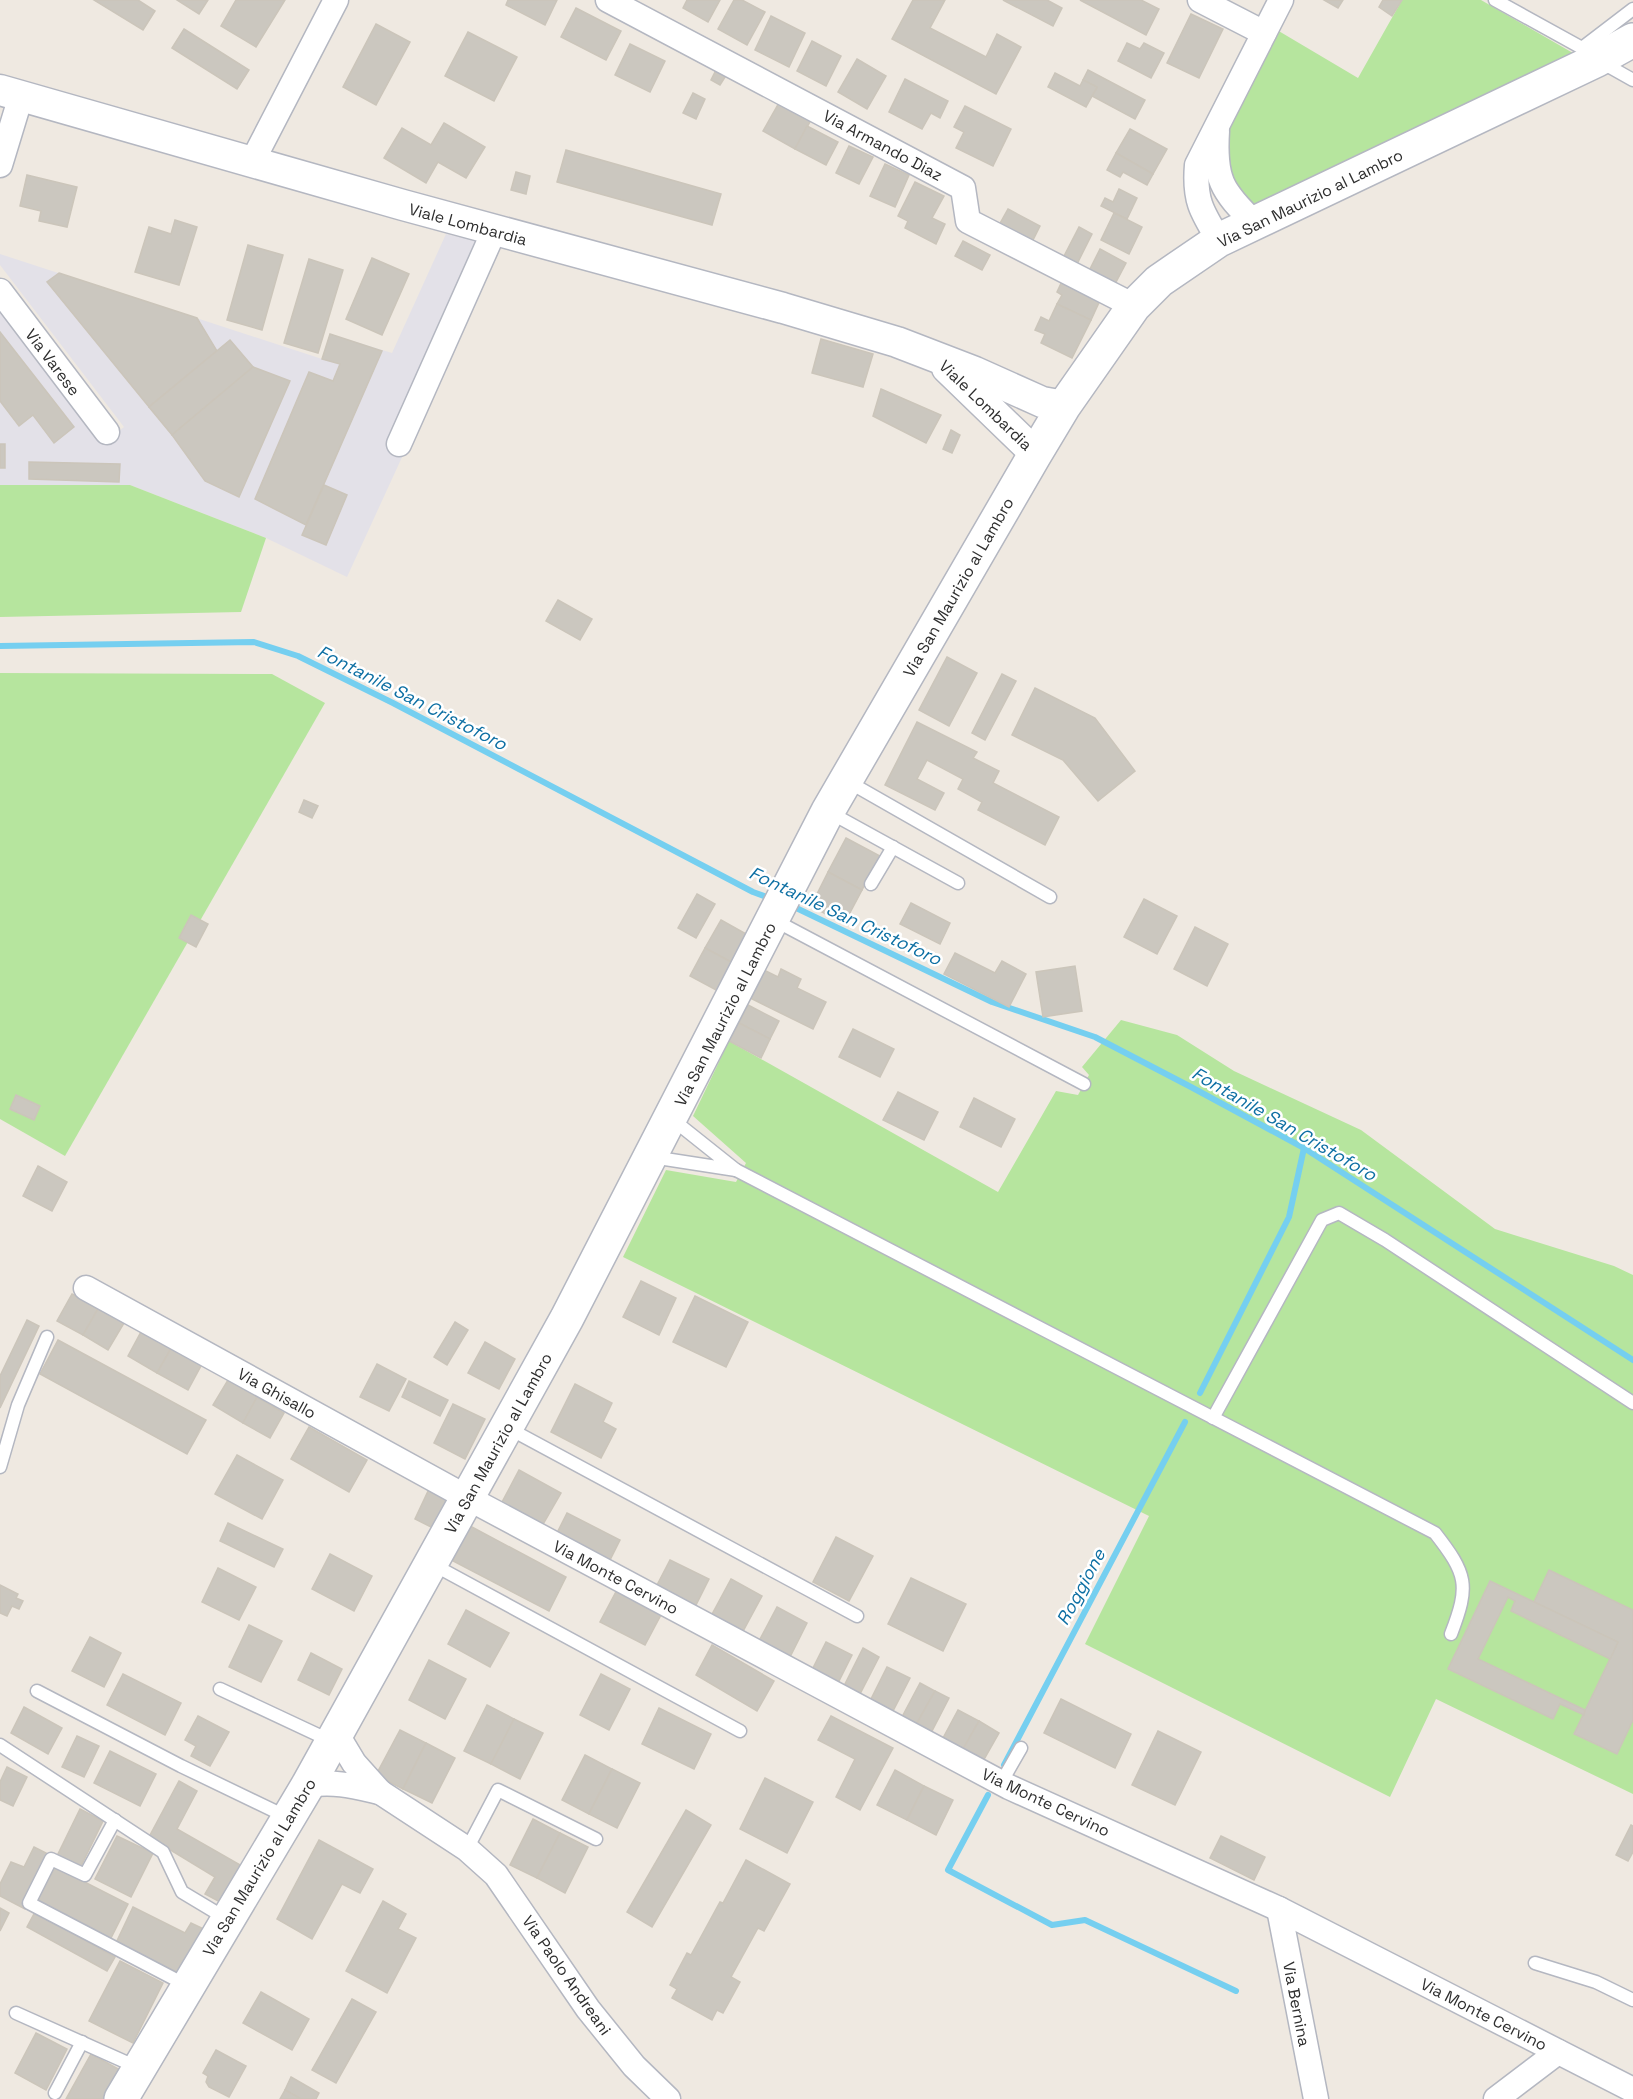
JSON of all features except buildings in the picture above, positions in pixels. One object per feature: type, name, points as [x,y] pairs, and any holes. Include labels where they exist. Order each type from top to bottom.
[{"type":"main road","name":"Via San Maurizio al Lambro","points":[[122,2099],[308,1785],[507,1427],[594,1268],[828,811],[1035,453],[1064,406],[1134,306],[1159,281],[1219,240],[1597,60],[1633,40]]},
{"type":"street","points":[[252,162],[336,0]]},
{"type":"street","name":"Via Armando Diaz","points":[[608,0],[963,188],[968,221],[1134,306]]},
{"type":"street","points":[[1200,0],[1264,33]]},
{"type":"street","points":[[1219,240],[1204,216],[1195,188],[1197,165],[1281,0]]},
{"type":"street","points":[[0,165],[10,93]]},
{"type":"street","name":"Viale Lombardia","points":[[10,93],[494,231],[783,308],[897,342],[975,372],[1042,402],[1064,406]]},
{"type":"street","points":[[1217,124],[1215,159],[1224,189],[1255,223]]},
{"type":"street","points":[[399,444],[494,231]]},
{"type":"street","name":"Via Varese","points":[[0,291],[107,432]]},
{"type":"street","name":"Viale Lombardia","points":[[937,357],[1035,453]]},
{"type":"street","name":"Via Ghisallo","points":[[86,1288],[468,1498]]},
{"type":"street","name":"Via Monte Cervino","points":[[468,1498],[1001,1783],[1279,1909],[1633,2090]]},
{"type":"street","name":"Via Paolo Andreani","points":[[334,1737],[380,1792],[467,1849],[496,1875],[588,2009],[634,2066],[668,2099]]},
{"type":"street","name":"Via Paolo Andreani","points":[[308,1785],[327,1782],[380,1792]]},
{"type":"street","name":"Via Bernina","points":[[1279,1909],[1316,2099]]},
{"type":"street","points":[[1500,2098],[1558,2052]]},
{"type":"lane","points":[[1495,0],[1582,48],[1633,9]]},
{"type":"lane","points":[[1597,60],[1633,80]]},
{"type":"lane","points":[[846,780],[1050,897]]},
{"type":"lane","points":[[828,811],[958,883]]},
{"type":"lane","points":[[871,884],[893,847]]},
{"type":"lane","points":[[779,907],[1084,1084]]},
{"type":"lane","points":[[671,1119],[736,1170],[1435,1533],[1452,1555],[1464,1580],[1460,1611],[1451,1634]]},
{"type":"lane","points":[[651,1157],[736,1170]]},
{"type":"lane","points":[[1213,1418],[1322,1220],[1339,1213],[1385,1240],[1633,1403]]},
{"type":"lane","points":[[0,1467],[18,1405],[47,1337]]},
{"type":"lane","points":[[507,1427],[857,1616]]},
{"type":"lane","points":[[431,1563],[740,1731]]},
{"type":"lane","points":[[220,1689],[334,1737]]},
{"type":"lane","points":[[36,1691],[288,1818]]},
{"type":"lane","points":[[0,1745],[163,1852],[182,1892],[228,1920]]},
{"type":"lane","points":[[1001,1783],[1021,1748]]},
{"type":"lane","points":[[467,1849],[498,1790],[596,1839]]},
{"type":"lane","points":[[115,1820],[85,1875],[51,1859],[29,1904],[188,1986]]},
{"type":"lane","points":[[1535,1963],[1596,1982],[1633,2000]]},
{"type":"lane","points":[[16,2013],[52,2031],[140,2068]]},
{"type":"lane","points":[[55,2093],[82,2042]]},
{"type":"shaded area","points":[[446,234],[499,246],[347,577],[266,538],[130,485],[0,485],[0,306],[105,442],[124,427],[0,265],[0,254],[322,359],[330,334],[392,353]]},
{"type":"green space","points":[[1402,0],[1481,0],[1585,60],[1265,212],[1248,205],[1229,188],[1221,143],[1277,30],[1358,78]]},
{"type":"green space","points":[[0,485],[130,485],[266,538],[241,612],[0,617]]},
{"type":"green space","points":[[0,673],[272,674],[325,703],[65,1156],[0,1119]]},
{"type":"green space","points":[[1121,1020],[1177,1035],[1234,1071],[1361,1130],[1495,1229],[1614,1266],[1633,1275],[1633,1794],[1436,1699],[1390,1797],[1085,1644],[1149,1516],[623,1257],[666,1170],[736,1182],[746,1163],[693,1116],[729,1041],[998,1192],[1056,1091],[1078,1095],[1089,1075],[1082,1067]]},
{"type":"waterway","name":"Fontanile San Cristoforo","points":[[0,646],[254,642],[298,656],[393,703],[753,892],[772,899]]},
{"type":"waterway","name":"Fontanile San Cristoforo","points":[[790,905],[992,1002],[1095,1037],[1191,1087],[1304,1148],[1633,1360]]},
{"type":"waterway","name":"Roggione","points":[[1200,1393],[1289,1217],[1304,1148]]},
{"type":"waterway","name":"Roggione","points":[[1004,1765],[1185,1422]]},
{"type":"waterway","points":[[988,1795],[948,1870],[1052,1925],[1085,1920],[1236,1991]]}]
